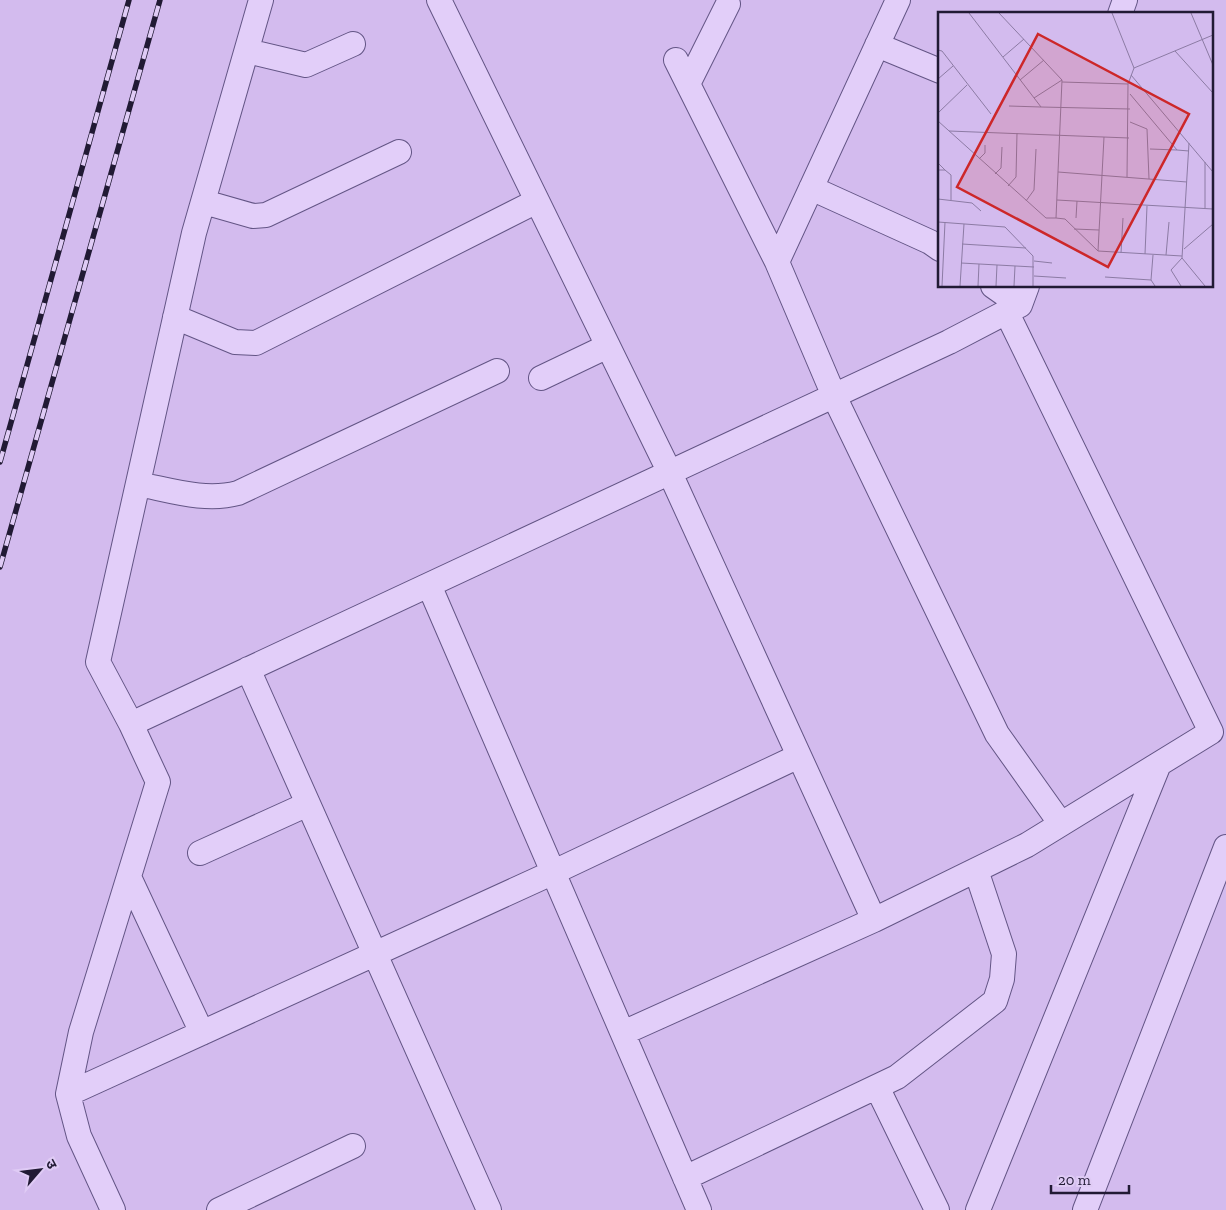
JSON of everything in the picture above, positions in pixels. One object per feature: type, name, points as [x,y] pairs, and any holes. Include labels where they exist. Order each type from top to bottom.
[{"type":"street","points":[[113,1210],[79,1136],[68,1094],[81,1032],[158,782],[131,724],[98,662],[194,233],[260,0]]},
{"type":"street","points":[[438,0],[670,473],[874,920]]},
{"type":"street","points":[[777,262],[898,0]]},
{"type":"street","points":[[1121,12],[1125,0]]},
{"type":"street","points":[[688,84],[728,4]]},
{"type":"street","points":[[247,51],[306,65],[353,44]]},
{"type":"street","points":[[877,45],[938,70]]},
{"type":"street","points":[[676,60],[777,262],[834,396],[997,734],[1061,824]]},
{"type":"street","points":[[204,202],[254,216],[266,215],[399,152]]},
{"type":"street","points":[[811,188],[930,242],[938,248]]},
{"type":"street","points":[[175,317],[235,342],[256,343],[537,201]]},
{"type":"street","points":[[623,1033],[874,920],[1027,845],[1218,730],[1018,301],[996,288]]},
{"type":"street","points":[[131,724],[834,396],[1018,301]]},
{"type":"street","points":[[542,378],[608,346]]},
{"type":"street","points":[[138,484],[214,497],[238,493],[497,371]]},
{"type":"street","points":[[429,585],[699,1210]]},
{"type":"street","points":[[248,669],[488,1210]]},
{"type":"street","points":[[68,1094],[554,872],[799,756]]},
{"type":"street","points":[[978,1210],[1159,764]]},
{"type":"street","points":[[200,853],[308,804]]},
{"type":"street","points":[[1085,1210],[1226,847]]},
{"type":"street","points":[[685,1178],[877,1087],[919,1061],[995,1001],[1002,979],[1004,954],[976,870]]},
{"type":"street","points":[[129,877],[202,1033]]},
{"type":"street","points":[[877,1087],[937,1210]]},
{"type":"street","points":[[219,1210],[354,1146]]},
{"type":"railway","points":[[0,462],[129,0]]},
{"type":"railway","points":[[0,567],[160,0]]}]
